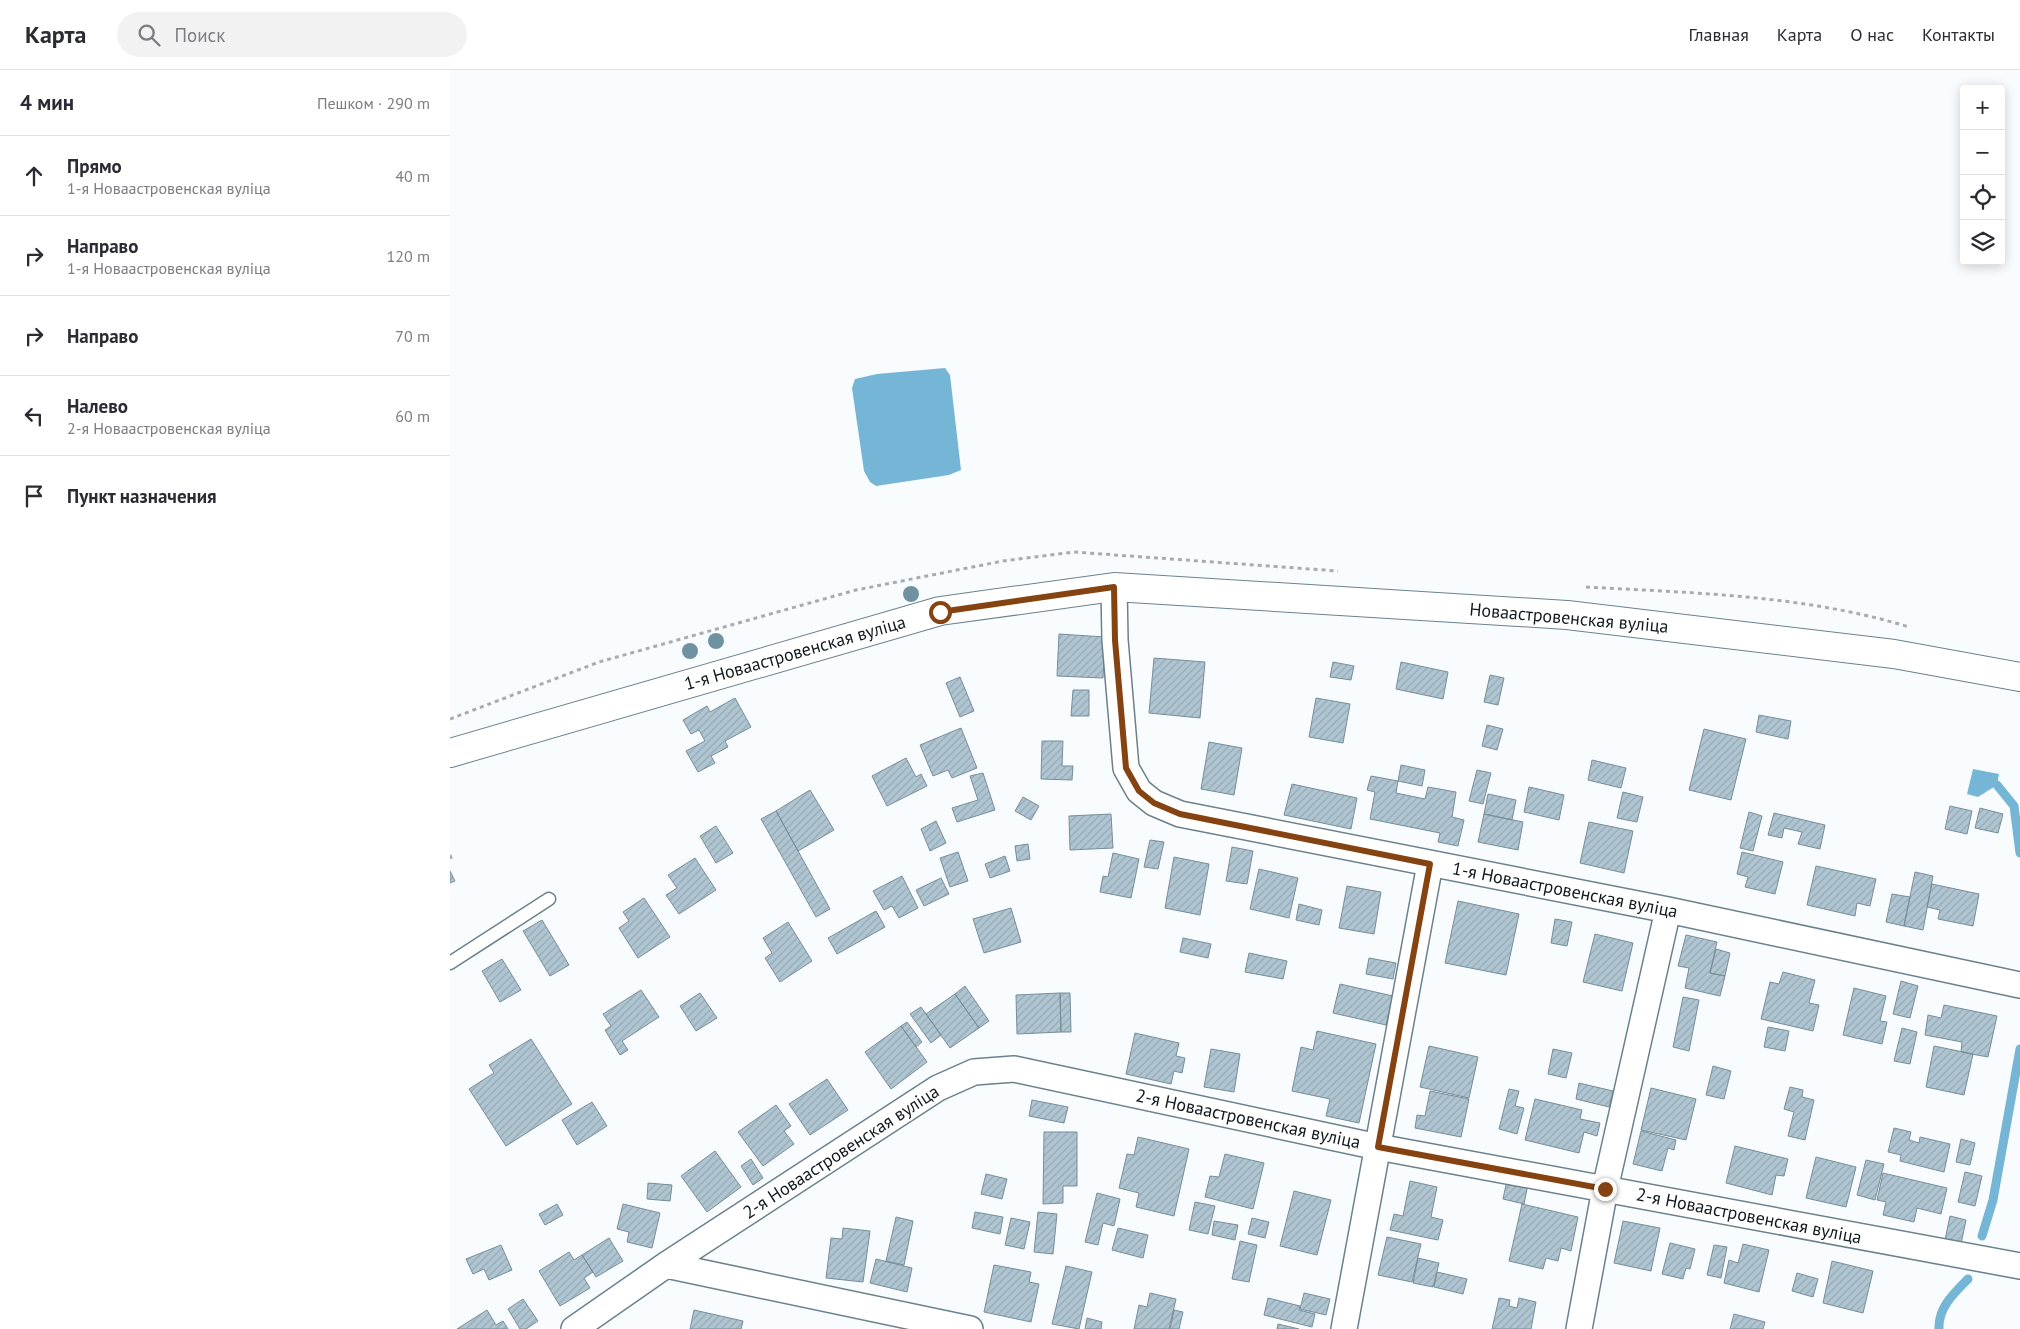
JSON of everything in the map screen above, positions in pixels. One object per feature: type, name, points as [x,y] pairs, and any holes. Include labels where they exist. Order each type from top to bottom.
[{"type":"main road","name":"Новаастровенская вуліца","points":[[1114,587],[1567,615],[1894,654],[2020,677]]},
{"type":"main road","name":"1-я Новаастровенская вуліца","points":[[450,753],[940,612],[1114,587]]},
{"type":"street","name":"1-я Новаастровенская вуліца","points":[[1114,587],[1115,640],[1126,768],[1139,791],[1154,803],[1180,814],[1668,910],[2020,985]]},
{"type":"street","points":[[1344,1329],[1430,864]]},
{"type":"street","points":[[1579,1329],[1605,1189],[1668,910]]},
{"type":"street","name":"2-я Новаастровенская вуліца","points":[[574,1329],[666,1265],[938,1088],[974,1072],[1014,1069],[1378,1147],[2020,1266]]},
{"type":"street","points":[[666,1265],[970,1329]]},
{"type":"lane","points":[[450,963],[548,898]]},
{"type":"path","points":[[450,855],[452,860]]},
{"type":"water","points":[[945,368],[950,375],[961,470],[949,475],[876,486],[870,482],[864,471],[852,388],[855,379],[877,374]]},
{"type":"water","points":[[1973,769],[1999,774],[1997,785],[1978,797],[1967,794]]},
{"type":"building","points":[[1059,634],[1105,637],[1103,678],[1057,676]]},
{"type":"building","points":[[1154,658],[1205,662],[1200,718],[1149,713]]},
{"type":"building","points":[[1333,662],[1354,666],[1351,680],[1330,677]]},
{"type":"building","points":[[1401,662],[1448,672],[1443,699],[1396,689]]},
{"type":"building","points":[[1490,675],[1504,678],[1498,705],[1484,702]]},
{"type":"building","points":[[960,677],[974,711],[960,717],[946,683]]},
{"type":"building","points":[[1073,690],[1089,690],[1089,716],[1071,716]]},
{"type":"building","points":[[735,698],[751,727],[725,741],[728,747],[711,756],[715,763],[698,772],[686,751],[705,741],[699,730],[691,734],[683,720],[707,706],[710,712]]},
{"type":"building","points":[[1316,698],[1350,704],[1343,743],[1309,737]]},
{"type":"building","points":[[1759,715],[1791,721],[1788,739],[1756,732]]},
{"type":"building","points":[[1487,725],[1503,729],[1497,750],[1482,746]]},
{"type":"building","points":[[961,728],[977,768],[952,778],[948,770],[933,776],[920,745]]},
{"type":"building","points":[[1704,729],[1746,739],[1731,800],[1689,790]]},
{"type":"building","points":[[1042,741],[1063,741],[1062,766],[1073,766],[1072,780],[1041,779]]},
{"type":"building","points":[[1209,742],[1242,748],[1234,795],[1201,789]]},
{"type":"building","points":[[906,758],[916,777],[921,774],[927,786],[887,806],[872,776]]},
{"type":"building","points":[[1592,760],[1626,768],[1621,788],[1588,780]]},
{"type":"building","points":[[1401,765],[1425,770],[1422,786],[1398,781]]},
{"type":"building","points":[[1477,770],[1491,773],[1483,804],[1469,801]]},
{"type":"building","points":[[983,773],[995,810],[957,822],[952,808],[978,800],[970,776]]},
{"type":"building","points":[[1371,776],[1398,781],[1396,793],[1425,799],[1428,787],[1456,792],[1452,817],[1464,820],[1458,846],[1438,842],[1440,833],[1370,819],[1375,792],[1367,790]]},
{"type":"building","points":[[1292,784],[1357,798],[1351,829],[1284,815]]},
{"type":"building","points":[[1529,787],[1564,795],[1559,820],[1524,812]]},
{"type":"building","points":[[810,790],[834,830],[798,851],[776,811]]},
{"type":"building","points":[[1623,792],[1643,797],[1637,822],[1617,818]]},
{"type":"building","points":[[1488,794],[1516,800],[1512,820],[1484,814]]},
{"type":"building","points":[[1023,797],[1039,806],[1031,820],[1015,811]]},
{"type":"building","points":[[1950,806],[1972,811],[1967,834],[1945,829]]},
{"type":"building","points":[[1980,808],[2003,814],[1998,833],[1975,828]]},
{"type":"building","points":[[776,811],[830,909],[816,917],[761,819]]},
{"type":"building","points":[[1749,812],[1762,816],[1753,851],[1740,848]]},
{"type":"building","points":[[1774,813],[1825,825],[1820,849],[1798,844],[1802,832],[1784,828],[1782,838],[1768,835]]},
{"type":"building","points":[[1111,814],[1113,848],[1070,850],[1069,816]]},
{"type":"building","points":[[1484,814],[1523,822],[1518,850],[1478,842]]},
{"type":"building","points":[[936,821],[946,843],[930,851],[921,829]]},
{"type":"building","points":[[1589,822],[1633,831],[1624,873],[1580,863]]},
{"type":"building","points":[[716,826],[733,853],[716,863],[700,836]]},
{"type":"building","points":[[1150,840],[1164,842],[1158,869],[1144,867]]},
{"type":"building","points":[[1028,844],[1030,859],[1017,861],[1015,846]]},
{"type":"building","points":[[1232,847],[1253,851],[1247,884],[1226,881]]},
{"type":"building","points":[[958,852],[968,881],[950,887],[940,858]]},
{"type":"building","points":[[1742,852],[1783,862],[1775,894],[1745,887],[1748,877],[1737,874]]},
{"type":"building","points":[[1113,853],[1139,859],[1131,898],[1100,892],[1103,876],[1108,877]]},
{"type":"building","points":[[1005,856],[1010,871],[990,878],[985,864]]},
{"type":"building","points":[[1174,857],[1209,864],[1200,915],[1165,908]]},
{"type":"building","points":[[695,858],[716,890],[679,914],[666,895],[677,888],[668,875]]},
{"type":"building","points":[[1816,866],[1876,879],[1870,906],[1857,903],[1855,916],[1807,905]]},
{"type":"building","points":[[1259,869],[1298,878],[1289,918],[1250,909]]},
{"type":"building","points":[[450,871],[455,881],[450,883]]},
{"type":"building","points":[[1915,872],[1933,876],[1923,930],[1904,926]]},
{"type":"building","points":[[902,876],[918,908],[899,918],[892,906],[884,910],[873,891]]},
{"type":"building","points":[[941,878],[949,894],[924,906],[916,890]]},
{"type":"building","points":[[1932,884],[1979,894],[1973,926],[1938,919],[1940,910],[1927,907]]},
{"type":"building","points":[[1347,886],[1381,892],[1374,934],[1339,928]]},
{"type":"building","points":[[1892,894],[1910,897],[1904,926],[1886,922]]},
{"type":"building","points":[[644,898],[670,937],[638,958],[619,928],[629,921],[623,912]]},
{"type":"building","points":[[1458,901],[1519,914],[1506,975],[1445,963]]},
{"type":"building","points":[[1299,904],[1322,910],[1319,925],[1296,920]]},
{"type":"building","points":[[1011,908],[1021,942],[984,953],[973,919]]},
{"type":"building","points":[[876,911],[885,927],[837,954],[828,938]]},
{"type":"building","points":[[1555,919],[1572,922],[1567,946],[1551,943]]},
{"type":"building","points":[[542,920],[569,965],[550,976],[523,931]]},
{"type":"building","points":[[788,922],[812,961],[780,982],[765,958],[772,953],[763,938]]},
{"type":"building","points":[[1595,934],[1633,943],[1622,991],[1583,982]]},
{"type":"building","points":[[1686,935],[1717,942],[1710,973],[1725,976],[1720,996],[1685,988],[1689,968],[1678,966]]},
{"type":"building","points":[[1183,938],[1211,944],[1208,958],[1180,952]]},
{"type":"building","points":[[1716,949],[1730,953],[1725,976],[1710,973]]},
{"type":"building","points":[[1249,953],[1287,961],[1283,979],[1245,972]]},
{"type":"building","points":[[1369,958],[1396,963],[1393,979],[1366,974]]},
{"type":"building","points":[[502,959],[521,990],[500,1002],[482,971]]},
{"type":"building","points":[[1783,972],[1815,980],[1809,1003],[1819,1005],[1813,1031],[1761,1019],[1770,982],[1779,984]]},
{"type":"building","points":[[1901,981],[1918,986],[1910,1018],[1893,1014]]},
{"type":"building","points":[[1340,984],[1393,996],[1386,1025],[1333,1013]]},
{"type":"building","points":[[965,986],[989,1021],[979,1028],[955,994]]},
{"type":"building","points":[[1854,988],[1886,996],[1880,1021],[1887,1022],[1882,1044],[1843,1035]]},
{"type":"building","points":[[641,990],[659,1017],[622,1041],[628,1050],[620,1055],[605,1030],[611,1026],[603,1014]]},
{"type":"building","points":[[700,993],[717,1018],[696,1031],[680,1006]]},
{"type":"building","points":[[1060,993],[1070,993],[1071,1032],[1061,1032]]},
{"type":"building","points":[[1060,993],[1061,1032],[1017,1034],[1016,995]]},
{"type":"building","points":[[955,994],[979,1028],[950,1048],[926,1014]]},
{"type":"building","points":[[1683,997],[1699,1000],[1689,1051],[1673,1047]]},
{"type":"building","points":[[1944,1005],[1997,1016],[1988,1057],[1961,1052],[1962,1042],[1925,1035],[1928,1015],[1941,1018]]},
{"type":"building","points":[[921,1007],[941,1035],[931,1043],[910,1014]]},
{"type":"building","points":[[907,1022],[922,1042],[916,1047],[901,1026]]},
{"type":"building","points":[[901,1026],[927,1062],[891,1089],[865,1052]]},
{"type":"building","points":[[1768,1027],[1789,1031],[1785,1051],[1764,1047]]},
{"type":"building","points":[[1902,1028],[1917,1032],[1910,1064],[1894,1061]]},
{"type":"building","points":[[1317,1031],[1376,1044],[1359,1123],[1326,1116],[1330,1099],[1292,1091],[1301,1047],[1313,1050]]},
{"type":"building","points":[[1135,1033],[1179,1043],[1176,1056],[1185,1058],[1182,1073],[1174,1071],[1171,1084],[1126,1074]]},
{"type":"building","points":[[531,1039],[572,1104],[506,1146],[469,1089],[494,1073],[489,1065]]},
{"type":"building","points":[[1429,1046],[1478,1057],[1469,1098],[1420,1087]]},
{"type":"building","points":[[1934,1046],[1973,1054],[1964,1095],[1926,1087]]},
{"type":"building","points":[[1211,1049],[1240,1054],[1234,1092],[1204,1087]]},
{"type":"building","points":[[1553,1049],[1572,1053],[1566,1078],[1548,1074]]},
{"type":"building","points":[[1713,1066],[1731,1071],[1724,1099],[1706,1095]]},
{"type":"building","points":[[827,1079],[848,1110],[810,1135],[789,1104]]},
{"type":"building","points":[[1579,1083],[1613,1091],[1609,1107],[1576,1099]]},
{"type":"building","points":[[1790,1087],[1803,1090],[1802,1097],[1814,1100],[1805,1140],[1788,1136],[1794,1112],[1784,1109]]},
{"type":"building","points":[[1651,1088],[1696,1099],[1686,1140],[1641,1130]]},
{"type":"building","points":[[1509,1089],[1519,1091],[1515,1106],[1524,1108],[1517,1134],[1499,1129]]},
{"type":"building","points":[[1430,1091],[1469,1099],[1461,1137],[1415,1128],[1417,1115],[1425,1116]]},
{"type":"building","points":[[1535,1099],[1582,1110],[1580,1119],[1600,1123],[1597,1136],[1584,1132],[1579,1153],[1525,1140]]},
{"type":"building","points":[[1032,1100],[1068,1107],[1064,1123],[1029,1116]]},
{"type":"building","points":[[592,1102],[607,1126],[577,1145],[562,1120]]},
{"type":"building","points":[[776,1105],[791,1126],[784,1131],[794,1144],[763,1166],[738,1132]]},
{"type":"building","points":[[1894,1128],[1911,1132],[1909,1140],[1919,1143],[1920,1137],[1950,1144],[1944,1172],[1900,1161],[1901,1155],[1888,1152]]},
{"type":"building","points":[[1641,1131],[1676,1140],[1674,1150],[1668,1148],[1662,1171],[1633,1164]]},
{"type":"building","points":[[1044,1132],[1077,1132],[1077,1186],[1063,1186],[1063,1203],[1043,1204]]},
{"type":"building","points":[[1138,1137],[1189,1149],[1174,1216],[1136,1207],[1139,1193],[1119,1188],[1127,1154],[1134,1155]]},
{"type":"building","points":[[1961,1139],[1975,1143],[1970,1165],[1956,1162]]},
{"type":"building","points":[[1735,1146],[1788,1159],[1784,1176],[1776,1175],[1772,1195],[1726,1183]]},
{"type":"building","points":[[715,1151],[741,1187],[707,1212],[681,1176]]},
{"type":"building","points":[[1225,1154],[1264,1163],[1253,1209],[1205,1197],[1210,1176],[1219,1177]]},
{"type":"building","points":[[1816,1157],[1856,1167],[1846,1207],[1806,1198]]},
{"type":"building","points":[[751,1159],[763,1178],[753,1185],[741,1166]]},
{"type":"building","points":[[1866,1160],[1884,1164],[1875,1200],[1857,1195]]},
{"type":"building","points":[[1965,1172],[1982,1176],[1975,1206],[1958,1202]]},
{"type":"building","points":[[1883,1173],[1947,1188],[1941,1214],[1917,1208],[1914,1222],[1883,1215],[1886,1202],[1877,1200]]},
{"type":"building","points":[[986,1174],[1007,1179],[1002,1199],[981,1194]]},
{"type":"building","points":[[1507,1180],[1528,1184],[1524,1204],[1503,1199]]},
{"type":"building","points":[[1410,1181],[1437,1187],[1431,1217],[1443,1220],[1438,1240],[1390,1230],[1394,1214],[1403,1216]]},
{"type":"building","points":[[648,1183],[672,1185],[670,1201],[647,1199]]},
{"type":"building","points":[[1294,1191],[1331,1200],[1317,1255],[1280,1246]]},
{"type":"building","points":[[1097,1193],[1120,1199],[1114,1226],[1103,1223],[1098,1245],[1085,1242]]},
{"type":"building","points":[[1195,1202],[1215,1206],[1208,1234],[1189,1230]]},
{"type":"building","points":[[557,1204],[563,1215],[545,1225],[539,1214]]},
{"type":"building","points":[[623,1204],[660,1213],[652,1248],[627,1242],[629,1232],[617,1229]]},
{"type":"building","points":[[1522,1204],[1578,1217],[1571,1251],[1561,1248],[1558,1261],[1546,1258],[1543,1269],[1509,1261]]},
{"type":"building","points":[[975,1212],[1003,1217],[1000,1234],[972,1228]]},
{"type":"building","points":[[1038,1212],[1057,1214],[1053,1254],[1034,1252]]},
{"type":"building","points":[[1950,1216],[1966,1220],[1961,1244],[1945,1240]]},
{"type":"building","points":[[896,1217],[913,1221],[904,1265],[886,1261]]},
{"type":"building","points":[[1011,1218],[1030,1222],[1024,1249],[1005,1245]]},
{"type":"building","points":[[1252,1218],[1269,1222],[1265,1238],[1248,1234]]},
{"type":"building","points":[[1214,1221],[1238,1225],[1235,1240],[1212,1235]]},
{"type":"building","points":[[1623,1221],[1660,1228],[1651,1271],[1614,1263]]},
{"type":"building","points":[[843,1228],[870,1231],[863,1282],[826,1278],[831,1238],[842,1239]]},
{"type":"building","points":[[1118,1228],[1148,1235],[1143,1258],[1112,1250]]},
{"type":"building","points":[[1387,1237],[1421,1244],[1412,1282],[1378,1275]]},
{"type":"building","points":[[609,1238],[623,1261],[596,1277],[582,1255]]},
{"type":"building","points":[[1240,1241],[1257,1245],[1249,1282],[1232,1279]]},
{"type":"building","points":[[1670,1243],[1695,1249],[1690,1269],[1686,1268],[1683,1279],[1662,1274]]},
{"type":"building","points":[[1743,1244],[1769,1250],[1759,1292],[1724,1283],[1729,1260],[1738,1263]]},
{"type":"building","points":[[501,1245],[512,1270],[489,1280],[484,1269],[473,1274],[466,1259]]},
{"type":"building","points":[[1714,1245],[1727,1247],[1721,1278],[1707,1275]]},
{"type":"building","points":[[569,1252],[574,1260],[582,1255],[593,1272],[584,1278],[590,1288],[560,1306],[539,1271]]},
{"type":"building","points":[[1418,1258],[1439,1263],[1433,1287],[1413,1283]]},
{"type":"building","points":[[876,1259],[912,1268],[907,1292],[870,1283]]},
{"type":"building","points":[[1832,1261],[1873,1271],[1863,1313],[1823,1303]]},
{"type":"building","points":[[994,1265],[1031,1272],[1029,1282],[1039,1284],[1031,1322],[984,1312]]},
{"type":"building","points":[[1066,1266],[1092,1272],[1079,1329],[1052,1324]]},
{"type":"building","points":[[1437,1272],[1467,1279],[1463,1294],[1434,1287]]},
{"type":"building","points":[[1797,1273],[1818,1279],[1813,1297],[1792,1291]]},
{"type":"building","points":[[1150,1293],[1176,1299],[1169,1329],[1134,1329],[1139,1305],[1147,1307]]},
{"type":"building","points":[[1304,1293],[1330,1299],[1326,1315],[1300,1309]]},
{"type":"building","points":[[1268,1298],[1300,1306],[1299,1310],[1315,1314],[1312,1327],[1264,1315]]},
{"type":"building","points":[[1499,1298],[1510,1300],[1509,1306],[1517,1308],[1519,1298],[1536,1302],[1531,1329],[1492,1329]]},
{"type":"building","points":[[523,1299],[538,1321],[526,1329],[520,1329],[508,1309]]},
{"type":"building","points":[[487,1310],[496,1325],[503,1321],[508,1329],[457,1329]]},
{"type":"building","points":[[694,1310],[743,1321],[741,1329],[690,1329]]},
{"type":"building","points":[[1174,1310],[1183,1312],[1179,1329],[1170,1329]]},
{"type":"building","points":[[1734,1314],[1765,1322],[1763,1329],[1730,1329]]},
{"type":"building","points":[[1087,1318],[1102,1322],[1101,1329],[1085,1329]]},
{"type":"building","points":[[1278,1324],[1299,1329],[1277,1329]]},
{"type":"waterway","points":[[1997,785],[2014,806],[2020,853]]},
{"type":"waterway","points":[[1982,1236],[1993,1200],[2020,1049]]},
{"type":"waterway","points":[[1939,1329],[1939,1321],[1944,1308],[1968,1279]]},
{"type":"route","points":[[940,612],[1114,587],[1115,640],[1126,768],[1139,791],[1154,803],[1180,814],[1430,864],[1378,1147],[1605,1189]]}]
